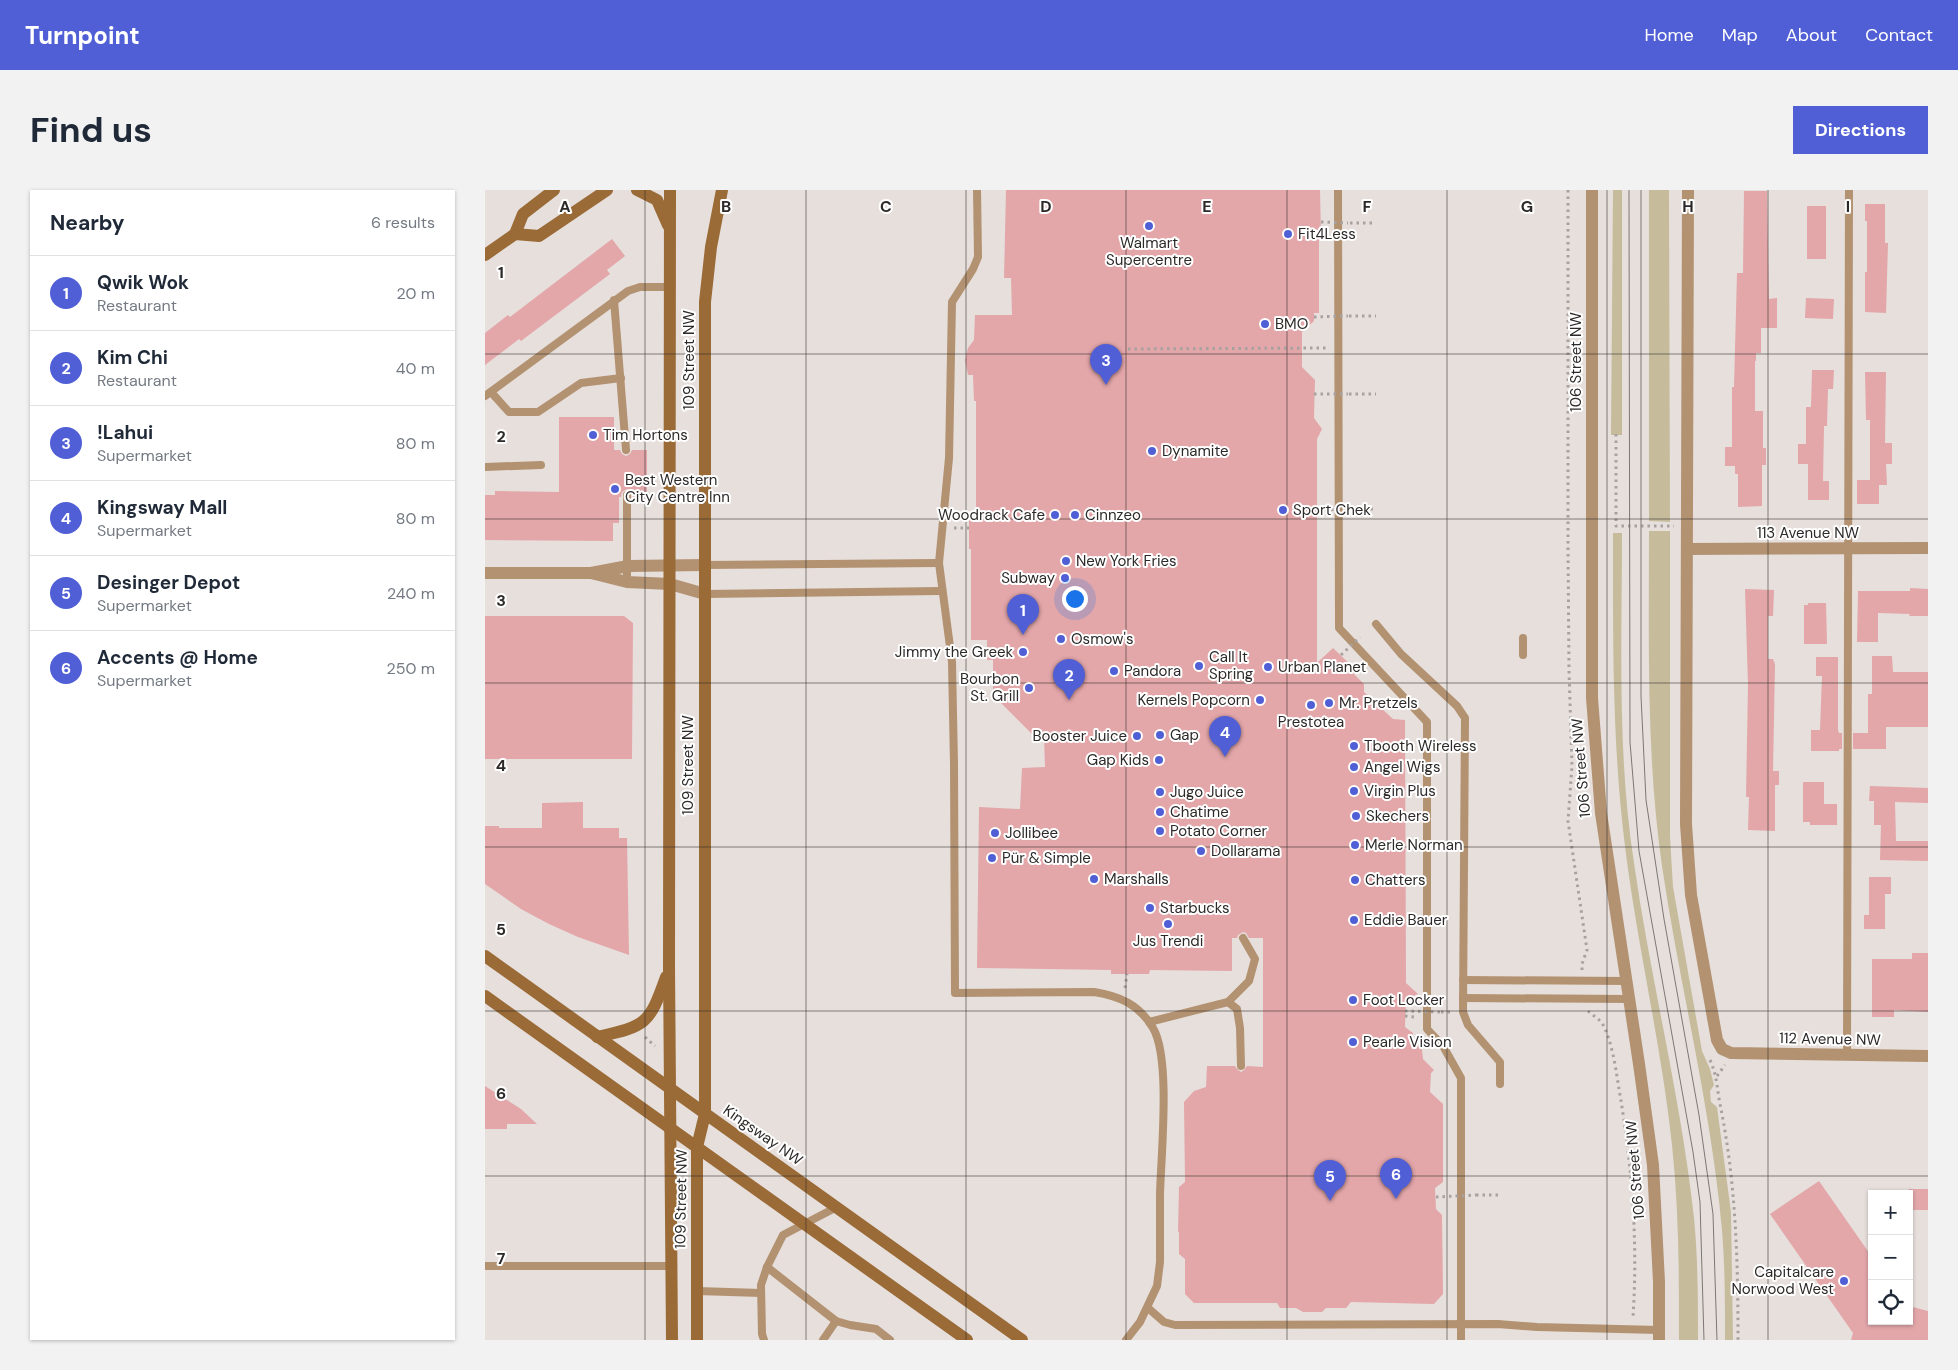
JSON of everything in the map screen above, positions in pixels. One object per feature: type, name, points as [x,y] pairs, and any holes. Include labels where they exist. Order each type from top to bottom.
[{"type":"main road","points":[[485,255],[515,234],[523,214],[554,190]]},
{"type":"main road","points":[[515,234],[539,236],[607,190]]},
{"type":"main road","points":[[637,190],[657,200],[670,229]]},
{"type":"main road","name":"109 Street NW","points":[[670,190],[669,967],[672,1340]]},
{"type":"main road","name":"109 Street NW","points":[[697,1340],[697,1147],[705,1114],[705,302],[711,247],[722,190]]},
{"type":"main road","name":"Kingsway NW","points":[[485,956],[1022,1340]]},
{"type":"main road","points":[[597,1037],[637,1026],[648,1018],[658,998],[669,967]]},
{"type":"main road","points":[[485,996],[967,1340]]},
{"type":"street","name":"106 Street NW","points":[[1592,190],[1592,698],[1601,813],[1653,1165],[1659,1282],[1659,1335]]},
{"type":"street","points":[[1687,190],[1687,549]]},
{"type":"street","name":"113 Avenue NW","points":[[1687,549],[1928,548]]},
{"type":"street","name":"112 Avenue NW","points":[[1687,549],[1687,865],[1695,925],[1717,1040],[1722,1049],[1731,1054],[1928,1056]]},
{"type":"street","points":[[485,573],[591,573],[628,566],[705,565]]},
{"type":"street","points":[[591,573],[627,582],[670,584],[705,594]]},
{"type":"lane","points":[[977,190],[978,257],[973,269],[952,302],[949,458],[939,563],[941,592],[951,662],[953,701],[955,993],[1094,992],[1123,999],[1133,1005],[1154,1028],[1161,1050],[1163,1090],[1160,1262],[1157,1286],[1147,1308],[1126,1340]]},
{"type":"lane","points":[[1338,190],[1339,628],[1427,722],[1427,1029],[1443,1046],[1461,1078],[1461,1340]]},
{"type":"lane","points":[[1847,1055],[1849,190]]},
{"type":"lane","points":[[621,378],[581,383],[537,412],[509,412],[488,394],[628,291],[640,287],[670,287]]},
{"type":"lane","points":[[614,300],[626,450]]},
{"type":"lane","points":[[485,467],[541,465]]},
{"type":"lane","points":[[627,495],[627,582]]},
{"type":"lane","points":[[705,565],[939,563]]},
{"type":"lane","points":[[705,594],[941,592]]},
{"type":"lane","points":[[1376,624],[1401,654],[1457,706],[1465,718],[1463,1012],[1468,1025],[1500,1062],[1500,1084]]},
{"type":"lane","points":[[1523,638],[1523,655]]},
{"type":"lane","points":[[1149,1022],[1228,1002],[1249,981],[1255,959],[1243,938]]},
{"type":"lane","points":[[1463,980],[1627,982]]},
{"type":"lane","points":[[1463,998],[1629,999]]},
{"type":"lane","points":[[1228,1002],[1237,1008],[1240,1028],[1241,1066]]},
{"type":"lane","points":[[764,1340],[762,1334],[761,1285],[783,1235],[837,1207]]},
{"type":"lane","points":[[485,1266],[672,1266]]},
{"type":"lane","points":[[767,1268],[836,1321],[876,1329],[891,1340]]},
{"type":"lane","points":[[697,1290],[761,1293]]},
{"type":"lane","points":[[1147,1308],[1164,1322],[1175,1325],[1498,1324],[1633,1330],[1659,1335]]},
{"type":"lane","points":[[823,1340],[836,1321]]},
{"type":"path","points":[[1568,190],[1568,547],[1572,766],[1568,821],[1587,950],[1582,964],[1584,981]]},
{"type":"path","points":[[1321,222],[1376,222]]},
{"type":"path","points":[[1314,317],[1376,316]]},
{"type":"path","points":[[1128,349],[1337,348]]},
{"type":"path","points":[[1314,394],[1376,394]]},
{"type":"path","points":[[1616,434],[1616,526],[1687,525]]},
{"type":"path","points":[[1318,510],[1375,509]]},
{"type":"path","points":[[1341,655],[1360,637]]},
{"type":"path","points":[[1586,999],[1588,1012],[1601,1022],[1607,1035],[1616,1069],[1624,1116],[1634,1215],[1633,1330]]},
{"type":"path","points":[[1405,1011],[1441,1012]]},
{"type":"path","points":[[650,1043],[650,1050]]},
{"type":"path","points":[[1436,1197],[1500,1195]]},
{"type":"shaded area","points":[[1613,190],[1622,190],[1622,435],[1611,435]]},
{"type":"shaded area","points":[[1649,190],[1669,190],[1670,522],[1649,521]]},
{"type":"shaded area","points":[[1649,531],[1670,531],[1670,837],[1673,887],[1702,1051],[1710,1069],[1714,1085],[1710,1091],[1711,1102],[1717,1107],[1731,1212],[1733,1340],[1725,1340],[1724,1257],[1711,1138],[1669,912],[1657,824],[1649,699]]},
{"type":"shaded area","points":[[1613,533],[1622,533],[1621,657],[1623,740],[1629,822],[1641,907],[1682,1129],[1694,1218],[1698,1294],[1698,1340],[1679,1340],[1679,1267],[1672,1145],[1662,1068],[1635,915],[1624,838],[1615,724]]},
{"type":"building","points":[[1006,190],[1320,190],[1319,313],[1314,313],[1314,321],[1302,332],[1302,367],[1315,380],[1314,418],[1322,429],[1317,439],[1317,663],[1333,648],[1357,671],[1354,674],[1364,684],[1364,692],[1393,719],[1405,720],[1406,983],[1418,994],[1406,999],[1405,1027],[1413,1033],[1413,1040],[1422,1050],[1423,1059],[1434,1070],[1431,1073],[1430,1092],[1443,1104],[1443,1182],[1435,1188],[1436,1209],[1442,1215],[1443,1294],[1434,1304],[1351,1302],[1346,1308],[1326,1308],[1322,1312],[1303,1312],[1296,1308],[1280,1308],[1277,1303],[1194,1303],[1185,1294],[1185,1259],[1179,1254],[1178,1231],[1179,1187],[1185,1182],[1184,1102],[1194,1091],[1206,1087],[1207,1066],[1235,1066],[1241,1072],[1247,1066],[1263,1067],[1263,938],[1249,938],[1243,932],[1237,938],[1232,938],[1232,971],[1150,970],[1149,974],[1111,974],[1111,970],[977,968],[979,807],[1020,809],[1022,768],[1045,767],[1044,736],[1035,737],[993,695],[993,660],[987,660],[987,640],[971,640],[969,517],[976,517],[976,401],[974,401],[973,375],[968,375],[965,360],[968,348],[974,340],[975,315],[1012,315],[1011,278],[1004,278]]},
{"type":"building","points":[[1744,191],[1767,191],[1769,299],[1777,298],[1777,328],[1761,328],[1761,353],[1756,353],[1755,361],[1755,411],[1763,411],[1763,448],[1766,448],[1766,465],[1762,465],[1762,506],[1738,507],[1738,474],[1735,474],[1735,466],[1725,466],[1725,447],[1732,447],[1732,387],[1734,387],[1737,273],[1743,273]]},
{"type":"building","points":[[1865,204],[1885,204],[1885,243],[1888,243],[1886,313],[1865,312],[1867,221],[1865,221]]},
{"type":"building","points":[[1807,206],[1826,206],[1826,259],[1807,259]]},
{"type":"building","points":[[612,239],[625,256],[607,270],[610,274],[521,341],[519,339],[485,365],[485,333],[508,315],[510,317]]},
{"type":"building","points":[[1806,298],[1834,299],[1833,319],[1805,318]]},
{"type":"building","points":[[1812,370],[1834,370],[1833,389],[1828,389],[1827,426],[1824,426],[1823,481],[1829,481],[1829,500],[1808,500],[1808,464],[1798,464],[1798,444],[1806,444],[1806,407],[1811,407]]},
{"type":"building","points":[[1865,372],[1886,372],[1885,443],[1892,443],[1892,464],[1886,464],[1887,485],[1879,485],[1879,504],[1857,504],[1857,480],[1870,480],[1870,420],[1866,420]]},
{"type":"building","points":[[559,417],[614,417],[614,450],[620,450],[626,456],[632,450],[647,450],[647,497],[633,497],[632,492],[627,489],[622,492],[621,497],[619,497],[619,523],[613,523],[613,541],[485,540],[485,495],[495,495],[495,491],[559,492]]},
{"type":"building","points":[[1910,588],[1928,589],[1928,616],[1878,613],[1878,642],[1857,642],[1858,591],[1910,591]]},
{"type":"building","points":[[1745,589],[1774,590],[1773,616],[1768,616],[1768,659],[1773,659],[1775,664],[1773,771],[1779,771],[1779,785],[1775,785],[1775,831],[1748,830],[1749,797],[1746,797],[1748,685]]},
{"type":"building","points":[[1808,603],[1826,603],[1827,644],[1804,644],[1804,605],[1808,605]]},
{"type":"building","points":[[485,616],[624,616],[633,623],[632,759],[485,759]]},
{"type":"building","points":[[1872,656],[1892,656],[1893,672],[1928,672],[1928,727],[1886,727],[1886,749],[1853,749],[1853,733],[1868,733],[1868,694],[1872,694]]},
{"type":"building","points":[[1816,657],[1838,657],[1838,730],[1839,733],[1842,733],[1842,749],[1839,749],[1839,751],[1811,751],[1811,730],[1820,730],[1822,676],[1816,676]]},
{"type":"building","points":[[1803,782],[1824,782],[1824,804],[1837,804],[1837,825],[1810,825],[1810,822],[1803,822]]},
{"type":"building","points":[[1870,786],[1928,788],[1928,803],[1895,802],[1896,841],[1928,841],[1928,861],[1880,860],[1881,825],[1874,825],[1874,801],[1869,801]]},
{"type":"building","points":[[583,802],[583,828],[619,828],[619,838],[627,838],[629,955],[578,937],[549,924],[521,909],[485,884],[485,826],[499,826],[499,828],[542,828],[542,803]]},
{"type":"building","points":[[1869,877],[1891,877],[1891,894],[1885,894],[1885,929],[1864,929],[1864,915],[1869,915]]},
{"type":"building","points":[[1912,953],[1928,953],[1928,1012],[1894,1010],[1894,1017],[1872,1017],[1872,959],[1912,959]]},
{"type":"building","points":[[485,1086],[521,1109],[537,1124],[507,1124],[507,1129],[485,1129]]},
{"type":"building","name":"Capitalcare Norwood West","points":[[1819,1181],[1868,1251],[1868,1325],[1913,1325],[1913,1307],[1928,1311],[1928,1340],[1851,1340],[1853,1333],[1770,1214]]},
{"type":"building","points":[[1928,1189],[1928,1210],[1913,1210],[1913,1190],[1909,1190]]},
{"type":"tram line","points":[[1629,190],[1630,742],[1639,851],[1693,1152],[1700,1202],[1704,1340]]},
{"type":"tram line","points":[[1641,190],[1641,696],[1646,800],[1664,919],[1699,1115],[1713,1214],[1717,1340]]},
{"type":"place","name":"Walmart Supercentre","points":[[1149,226]]},
{"type":"place","name":"Fit4Less","points":[[1288,234]]},
{"type":"place","name":"BMO","points":[[1265,324]]},
{"type":"place","name":"!Lahui","points":[[1106,385]]},
{"type":"place","name":"Tim Hortons","points":[[593,435]]},
{"type":"place","name":"Dynamite","points":[[1152,451]]},
{"type":"place","name":"Best Western City Centre Inn","points":[[615,489]]},
{"type":"place","name":"Sport Chek","points":[[1283,510]]},
{"type":"place","name":"Woodrack Cafe","points":[[1055,515]]},
{"type":"place","name":"Cinnzeo","points":[[1075,515]]},
{"type":"place","name":"New York Fries","points":[[1066,561]]},
{"type":"place","name":"Subway","points":[[1065,578]]},
{"type":"place","name":"Qwik Wok","points":[[1023,635]]},
{"type":"place","name":"Osmow's","points":[[1061,639]]},
{"type":"place","name":"Jimmy the Greek","points":[[1023,652]]},
{"type":"place","name":"Call It Spring","points":[[1199,666]]},
{"type":"place","name":"Urban Planet","points":[[1268,667]]},
{"type":"place","name":"Pandora","points":[[1114,671]]},
{"type":"place","name":"Bourbon St. Grill","points":[[1029,688]]},
{"type":"place","name":"Kim Chi","points":[[1069,700]]},
{"type":"place","name":"Kernels Popcorn","points":[[1260,700]]},
{"type":"place","name":"Mr. Pretzels","points":[[1329,703]]},
{"type":"place","name":"Prestotea","points":[[1311,705]]},
{"type":"place","name":"Gap","points":[[1160,735]]},
{"type":"place","name":"Booster Juice","points":[[1137,736]]},
{"type":"place","name":"Tbooth Wireless","points":[[1354,746]]},
{"type":"place","name":"Kingsway Mall","points":[[1225,757]]},
{"type":"place","name":"Gap Kids","points":[[1159,760]]},
{"type":"place","name":"Angel Wigs","points":[[1354,767]]},
{"type":"place","name":"Virgin Plus","points":[[1354,791]]},
{"type":"place","name":"Jugo Juice","points":[[1160,792]]},
{"type":"place","name":"Chatime","points":[[1160,812]]},
{"type":"place","name":"Skechers","points":[[1356,816]]},
{"type":"place","name":"Potato Corner","points":[[1160,831]]},
{"type":"place","name":"Jollibee","points":[[995,833]]},
{"type":"place","name":"Merle Norman","points":[[1355,845]]},
{"type":"place","name":"Dollarama","points":[[1201,851]]},
{"type":"place","name":"Pür & Simple","points":[[992,858]]},
{"type":"place","name":"Marshalls","points":[[1094,879]]},
{"type":"place","name":"Chatters","points":[[1355,880]]},
{"type":"place","name":"Starbucks","points":[[1150,908]]},
{"type":"place","name":"Eddie Bauer","points":[[1354,920]]},
{"type":"place","name":"Jus Trendi","points":[[1168,924]]},
{"type":"place","name":"Foot Locker","points":[[1353,1000]]},
{"type":"place","name":"Pearle Vision","points":[[1353,1042]]},
{"type":"place","name":"Accents @ Home","points":[[1396,1199]]},
{"type":"place","name":"Desinger Depot","points":[[1330,1201]]},
{"type":"place","name":"Capitalcare Norwood West","points":[[1844,1281]]}]
